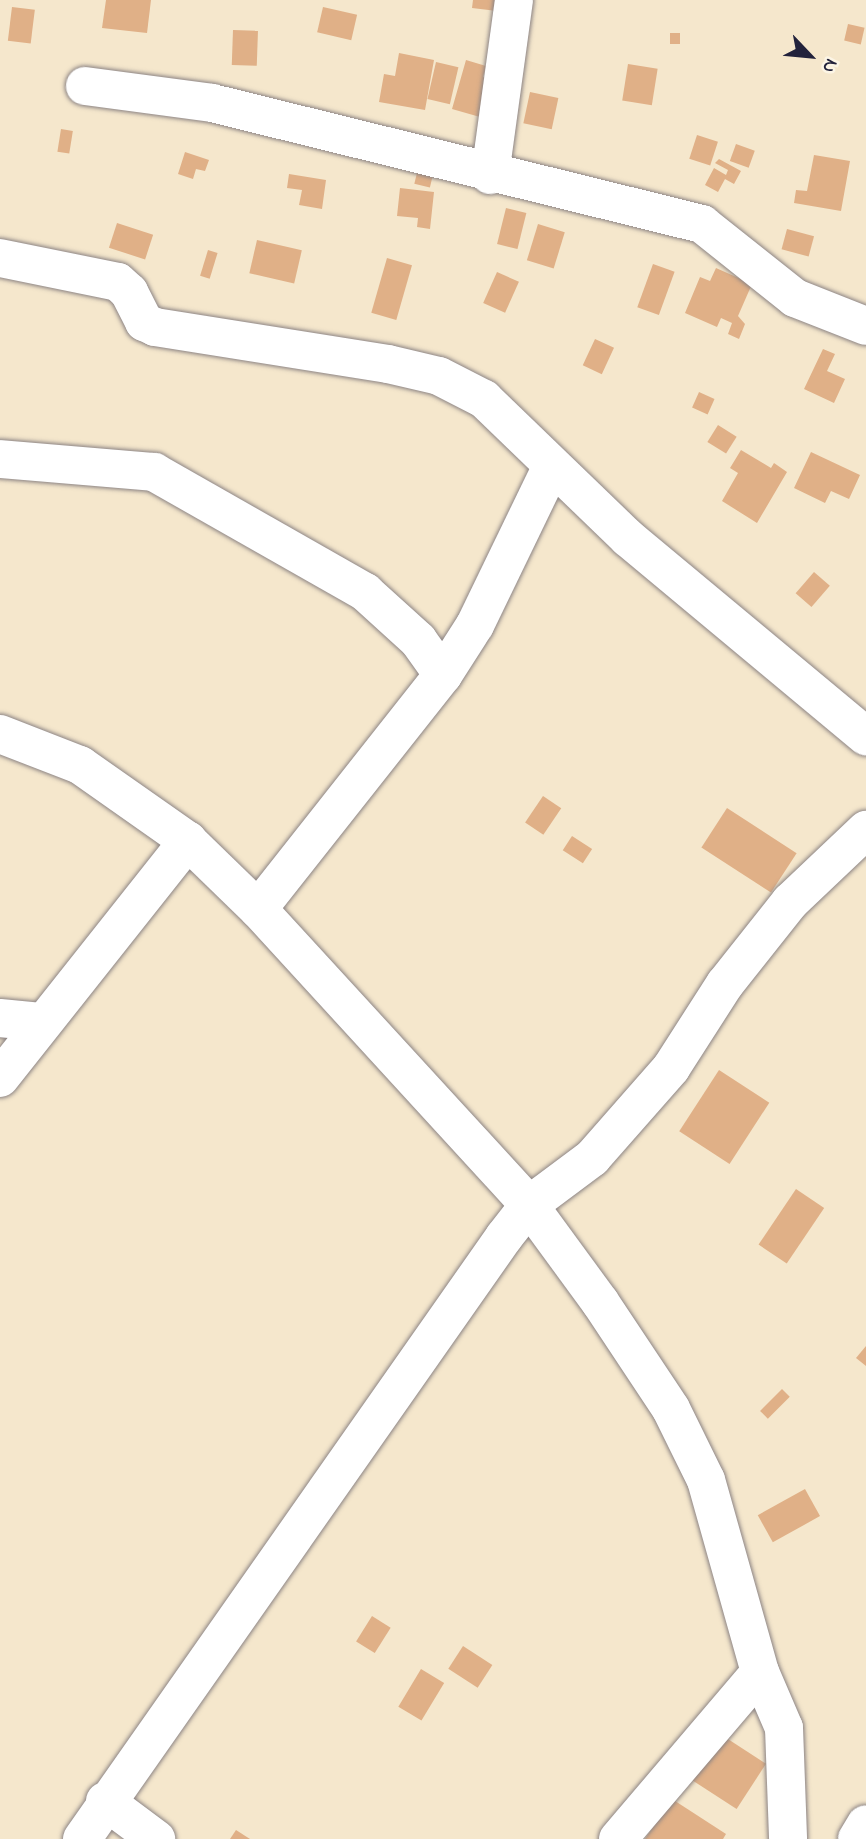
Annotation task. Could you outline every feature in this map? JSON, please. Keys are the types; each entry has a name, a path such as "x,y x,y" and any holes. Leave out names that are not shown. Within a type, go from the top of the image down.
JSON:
{"street":[{"path":"490,175 514,0"},
{"path":"85,86 212,103 490,175 702,224 794,298 866,326"},
{"path":"0,258 118,282 129,292 144,322 155,327 439,376 484,398 551,468 628,538 866,736"},
{"path":"0,459 154,472 365,592 418,640 443,675"},
{"path":"258,909 443,675 475,625 551,468"},
{"path":"0,734 80,765 188,841 258,909 529,1205 600,1302 677,1420 713,1503 760,1672 784,1728 788,1839"},
{"path":"82,1839 105,1801 529,1205 593,1158 671,1068 725,985 790,902 866,830"},
{"path":"0,1078 41,1022 188,841"},
{"path":"0,1018 41,1022"},
{"path":"618,1839 760,1672"},
{"path":"105,1801 156,1839"},
{"path":"857,1839 866,1824"}],"building":[{"path":"106,0 151,0 147,33 102,28"},
{"path":"473,0 498,0 497,11 472,8"},
{"path":"12,7 35,10 31,44 8,41"},
{"path":"323,7 357,15 351,40 317,32"},
{"path":"848,24 865,28 861,44 844,41"},
{"path":"233,30 258,31 257,66 232,65"},
{"path":"670,33 680,33 680,44 670,44"},
{"path":"399,53 434,60 425,110 379,102 384,74 395,76"},
{"path":"466,60 486,66 483,77 491,79 480,117 452,109"},
{"path":"436,62 458,67 450,104 427,99"},
{"path":"628,64 658,69 652,105 622,101"},
{"path":"530,92 558,98 552,129 523,123"},
{"path":"61,129 73,131 69,154 57,152"},
{"path":"697,135 718,142 710,166 689,159"},
{"path":"736,144 755,151 749,168 730,161"},
{"path":"185,152 209,160 205,171 196,169 193,179 178,174"},
{"path":"814,155 850,161 841,211 794,203 796,190 807,191"},
{"path":"719,159 741,171 734,184 725,179 718,192 705,185 714,168 726,175 728,170 715,163"},
{"path":"417,173 433,177 430,188 414,184"},
{"path":"289,174 326,180 322,209 299,205 302,190 287,188"},
{"path":"400,188 434,192 430,229 417,227 418,218 397,216"},
{"path":"506,208 526,213 517,249 497,244"},
{"path":"117,223 153,235 145,259 109,248"},
{"path":"538,224 565,232 554,269 527,260"},
{"path":"787,229 814,236 809,257 782,249"},
{"path":"257,240 302,250 294,283 249,273"},
{"path":"208,250 218,253 210,279 200,276"},
{"path":"387,258 412,265 396,320 371,313"},
{"path":"653,264 675,272 659,315 637,307"},
{"path":"716,268 752,284 738,316 745,324 739,339 728,334 732,323 721,318 717,327 685,313 700,277 710,281"},
{"path":"497,272 519,282 505,313 483,303"},
{"path":"595,339 614,348 602,374 583,365"},
{"path":"823,349 835,354 827,371 845,379 834,403 804,389"},
{"path":"699,392 715,399 708,414 692,408"},
{"path":"718,425 737,437 726,454 707,442"},
{"path":"741,450 771,468 774,463 787,472 757,523 722,501 738,473 730,468"},
{"path":"811,452 860,475 849,499 831,491 825,503 794,488"},
{"path":"814,572 830,586 811,607 796,593"},
{"path":"543,796 561,808 543,835 525,823"},
{"path":"727,808 797,853 771,893 701,847"},
{"path":"572,836 592,849 583,863 563,850"},
{"path":"719,1070 769,1103 730,1164 679,1131"},
{"path":"796,1189 824,1208 787,1264 759,1245"},
{"path":"866,1346 866,1366 856,1358"},
{"path":"782,1389 790,1397 768,1419 760,1411"},
{"path":"805,1489 820,1516 773,1542 758,1515"},
{"path":"372,1616 391,1628 375,1653 356,1641"},
{"path":"463,1646 492,1665 478,1688 448,1669"},
{"path":"421,1669 444,1683 421,1721 398,1707"},
{"path":"714,1730 766,1764 737,1809 685,1775"},
{"path":"672,1799 726,1834 723,1839 645,1839"},
{"path":"236,1830 250,1839 230,1839"}]}
